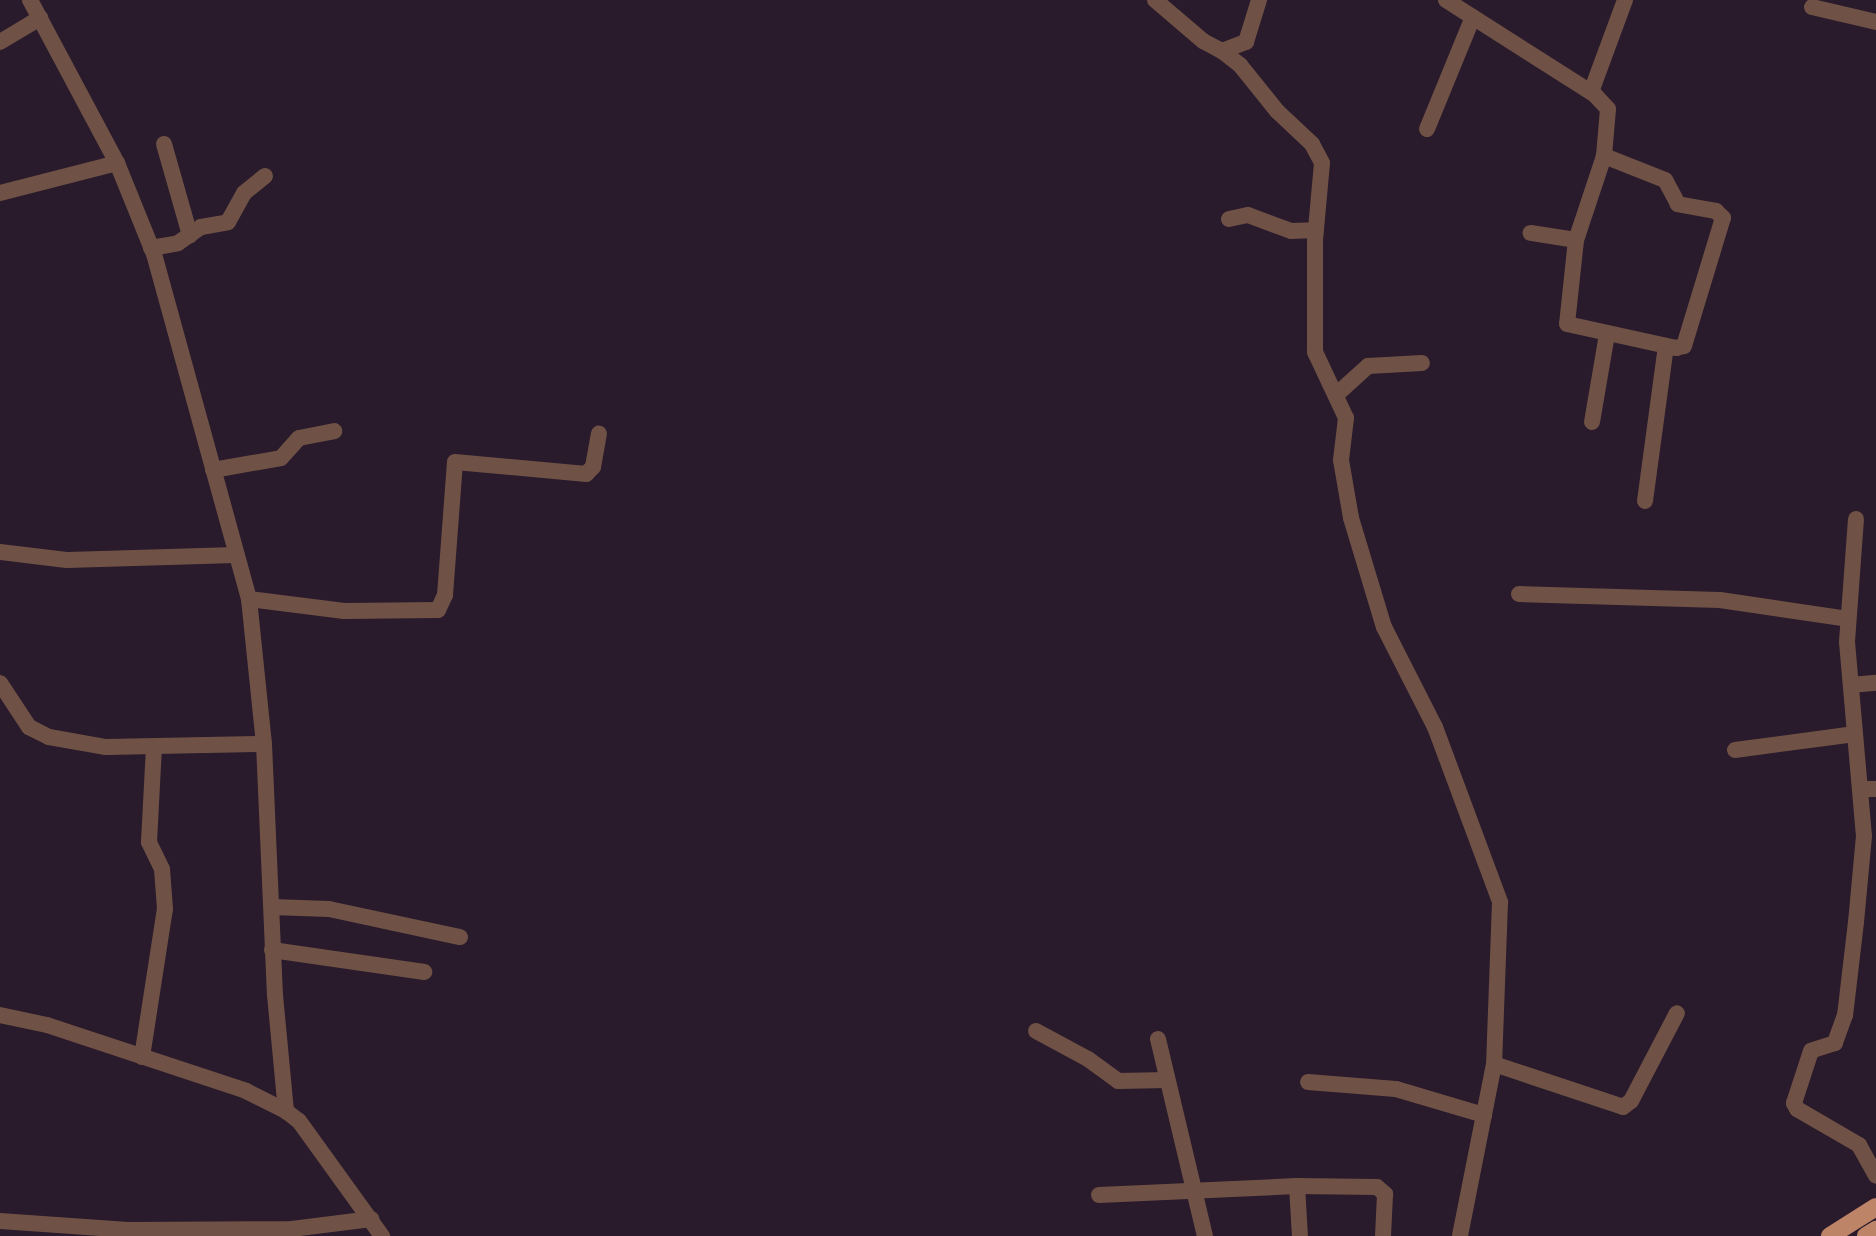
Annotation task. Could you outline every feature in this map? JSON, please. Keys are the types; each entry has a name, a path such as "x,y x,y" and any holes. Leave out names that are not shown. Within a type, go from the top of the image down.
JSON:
{"main road":[{"path":"1830,1236 1876,1207"},
{"path":"1866,1236 1876,1230"}],"street":[{"path":"30,0 117,163 151,248 249,599 264,744 272,950 286,1112"},
{"path":"1155,0 1203,41 1222,51 1240,65 1319,155 1322,174 1316,230 1315,352 1346,418 1341,460 1347,499 1384,627 1435,727 1500,902 1494,1064 1460,1236"},
{"path":"1222,51 1246,42 1259,0"},
{"path":"1446,0 1591,92 1605,103 1610,116 1604,156 1576,240 1565,321 1571,327 1666,346 1684,346 1724,218 1716,211 1677,204 1665,180 1604,156"},
{"path":"1591,92 1625,0"},
{"path":"1812,7 1876,22"},
{"path":"1427,129 1473,17"},
{"path":"0,42 40,18"},
{"path":"164,144 190,235"},
{"path":"0,194 117,163"},
{"path":"151,248 174,245 201,226 231,220 244,193 265,176"},
{"path":"1229,219 1248,215 1291,231 1316,230"},
{"path":"1531,233 1576,240"},
{"path":"1592,422 1607,334"},
{"path":"1645,501 1666,346"},
{"path":"1336,395 1368,366 1422,363"},
{"path":"213,470 281,458 299,438 334,431"},
{"path":"249,599 344,611 438,610 445,595 455,462 590,473 599,434"},
{"path":"1856,519 1848,619 1855,734 1868,789 1845,1016 1835,1042 1811,1051 1794,1103 1797,1109 1859,1145 1876,1176"},
{"path":"0,552 67,560 236,555"},
{"path":"1518,594 1720,600 1848,619"},
{"path":"0,683 33,731 73,742 154,748 264,744"},
{"path":"1851,685 1876,683"},
{"path":"1735,750 1855,734"},
{"path":"142,1057 165,909 162,869 149,842 154,748"},
{"path":"272,907 329,909 460,937"},
{"path":"272,950 424,972"},
{"path":"1494,1064 1623,1107 1631,1101 1677,1013"},
{"path":"0,1015 47,1025 246,1091 286,1112 299,1121 382,1236"},
{"path":"1036,1031 1088,1059 1118,1081 1167,1080"},
{"path":"1158,1039 1191,1189 1205,1236"},
{"path":"1308,1082 1396,1089 1484,1115"},
{"path":"1297,1186 1300,1236"},
{"path":"1099,1195 1191,1189 1297,1186 1382,1188 1385,1194 1383,1236"},
{"path":"0,1221 123,1233 292,1229 371,1219"}]}
